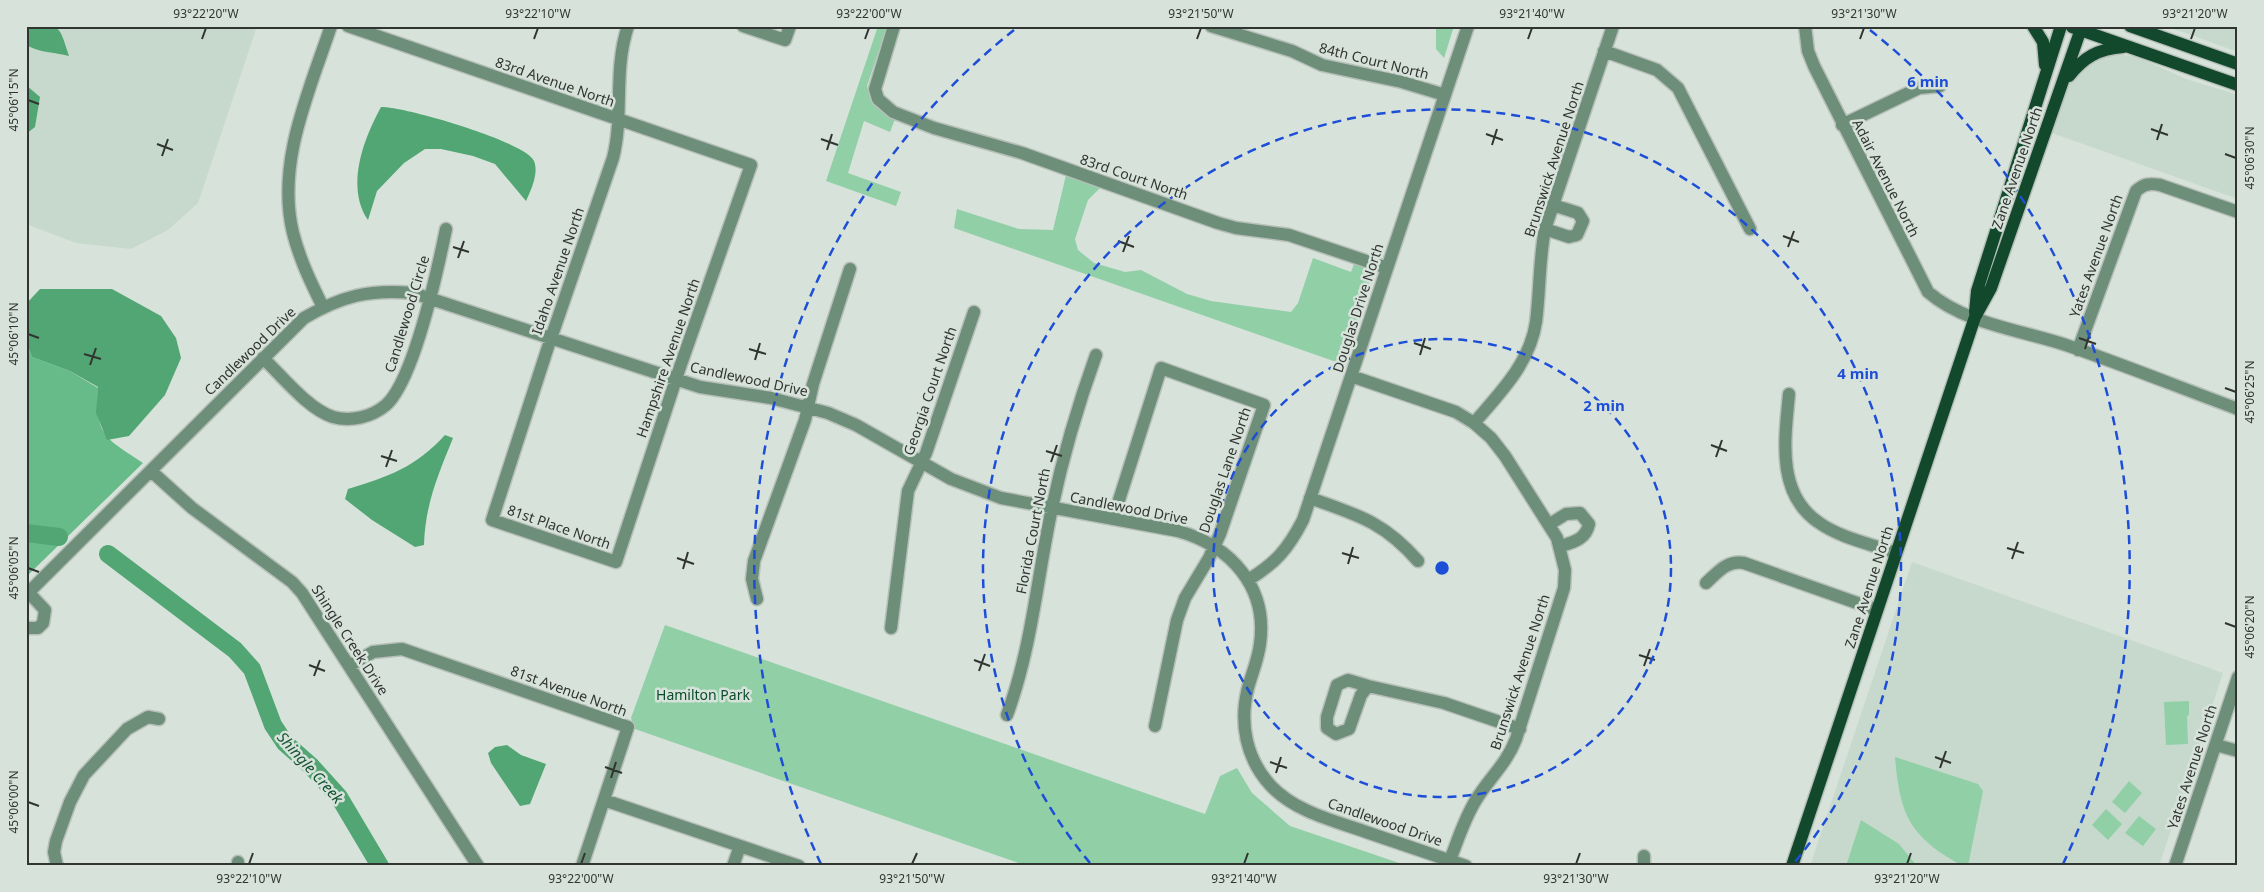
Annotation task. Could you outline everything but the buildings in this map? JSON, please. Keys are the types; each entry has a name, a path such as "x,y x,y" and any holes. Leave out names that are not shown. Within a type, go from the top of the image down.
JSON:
{"main road":[{"path":"2033,26 2040,36 2045,51 2044,79"},
{"name":"Zane Avenue North","path":"1975,317 1977,291 2062,26"},
{"path":"2130,26 2238,64"},
{"path":"2144,26 2161,37"},
{"path":"2077,28 2238,85"},
{"name":"Zane Avenue North","path":"1792,866 1975,317 1991,288 2062,84 2077,28"},
{"path":"2062,84 2080,62 2094,52 2105,48 2127,46"}],"street":[{"path":"323,307 300,257 292,231 288,177 299,123 331,26"},
{"name":"83rd Avenue North","path":"348,26 751,165"},
{"name":"Idaho Avenue North","path":"492,520 551,338 613,158 617,119 618,70 628,26"},
{"path":"743,26 785,40 790,26"},
{"name":"83rd Court North","path":"894,26 876,79 875,89 878,99 893,112 934,128 1022,153 1218,223 1236,228 1289,235 1387,268"},
{"name":"84th Court North","path":"1211,26 1292,51 1322,65 1402,82 1445,95"},
{"name":"Douglas Drive North","path":"1248,580 1262,572 1286,551 1303,520 1468,26"},
{"name":"Brunswick Avenue North","path":"1450,860 1468,814 1477,798 1510,756 1564,588 1564,570 1560,546 1550,524 1504,456 1474,423 1508,384 1520,365 1529,345 1535,324 1540,252 1545,229 1613,26"},
{"name":"Adair Avenue North","path":"1805,26 1808,51 1842,125 1924,286 1938,300 1975,317 2078,350 2238,409"},
{"path":"1604,51 1657,70 1678,88 1750,229"},
{"path":"1842,125 1918,88 1940,86"},
{"name":"Hampshire Avenue North","path":"616,562 751,165"},
{"name":"Yates Avenue North","path":"2078,350 2136,191 2142,186 2160,185 2238,212"},
{"path":"1545,229 1569,237 1577,235 1581,228 1583,220 1578,213 1553,205"},
{"name":"Candlewood Circle","path":"263,358 319,410 332,416 361,417 387,404 403,380 430,297 446,229"},
{"path":"757,598 752,579 754,561 805,420 850,269"},
{"name":"Candlewood Drive","path":"28,594 304,318 343,298 366,293 389,291 430,297 718,391 772,398 808,406 856,425 922,463 977,490 1001,498 1178,531 1196,536 1215,545 1240,568 1248,580 1259,607 1261,626 1256,664 1244,706 1244,726 1247,746 1262,776 1282,796 1315,814 1466,866"},
{"name":"Georgia Court North","path":"891,628 908,491 922,463 974,312"},
{"name":"Florida Court North","path":"1006,715 1024,665 1052,508 1076,409 1096,355"},
{"name":"Douglas Lane North","path":"1112,519 1161,368 1264,406 1215,545 1185,598 1177,620 1155,726"},
{"path":"1351,376 1437,404 1474,423"},
{"path":"1789,394 1785,435 1787,473 1791,488 1798,501 1812,518 1831,529 1896,553"},
{"name":"Shingle Creek Drive","path":"151,471 192,508 292,582 310,605 350,666 478,866"},
{"path":"1310,498 1362,516 1382,527 1402,543 1418,561"},
{"path":"1550,524 1573,512 1580,513 1589,524 1587,532 1582,538 1560,546"},
{"name":"81st Place North","path":"492,520 616,562"},
{"path":"1706,583 1731,562 1744,563 1877,610"},
{"path":"26,628 38,628 45,617 44,610 28,594"},
{"name":"81st Avenue North","path":"350,666 373,652 402,648 628,727 604,800"},
{"name":"Yates Avenue North","path":"2175,866 2238,677"},
{"path":"1368,686 1444,703 1520,729"},
{"path":"56,866 54,852 56,841 70,802 84,775 127,729 148,717 159,719"},
{"path":"2216,744 2238,752"},
{"path":"582,866 604,800 799,866"},
{"path":"734,866 740,846"}],"shaded area":[{"path":"26,26 257,26 198,203 168,230 131,249 76,243 26,224"},
{"path":"26,26 56,28 63,37 69,56 42,51 26,45"},
{"path":"2166,26 2238,26 2238,52"},
{"path":"2104,54 2136,56 2186,79 2238,95 2238,199 2052,133 2068,83 2075,73"},
{"path":"26,85 40,97 35,127 26,134"},
{"path":"381,107 413,112 463,126 510,144 526,153 534,161 536,171 526,201 495,164 473,156 441,149 425,149 404,163 377,191 368,220 361,207 358,193 358,178 363,148"},
{"path":"40,289 112,289 161,316 176,338 181,358 165,395 129,436 107,440 96,413 98,387 70,371 32,357 26,341 26,304"},
{"path":"26,341 32,357 70,371 98,388 98,416 105,434 111,441 143,463 26,577"},
{"path":"445,435 453,438 437,478 430,503 424,545 415,547 372,520 345,499 348,489 401,470 423,455"},
{"path":"1912,562 2223,673 2159,866 1810,866"},
{"path":"507,745 521,755 546,764 530,804 520,806 491,763 488,753 495,747"}],"green space":[{"path":"878,26 887,26 867,86 872,102 895,119 890,132 864,121 848,173 901,192 896,206 826,181"},
{"path":"1436,26 1454,26 1444,58 1436,49"},
{"path":"1066,175 1101,187 1088,200 1075,239 1078,250 1094,263 1125,272 1141,270 1187,294 1211,301 1291,312 1298,303 1313,258 1351,272 1354,264 1373,271 1342,364 954,228 957,209 1019,229 1053,230"},
{"name":"Hamilton Park","path":"665,625 1205,814 1220,776 1237,768 1252,793 1290,826 1408,866 1027,866 635,729 631,718"},
{"path":"2189,701 2189,714 2187,717 2188,744 2166,745 2164,702"},
{"path":"1895,757 1978,784 1983,791 1968,866 1963,866 1931,845 1911,823 1900,795"},
{"path":"2129,781 2142,793 2125,813 2112,802"},
{"path":"2106,809 2122,824 2108,840 2092,825"},
{"path":"2139,816 2156,829 2143,846 2125,833"},
{"path":"1861,820 1899,844 1917,866 1846,866"}],"waterway":[{"name":"Shingle Creek","path":"26,533 59,537"},
{"name":"Shingle Creek","path":"108,554 235,650 252,669 273,725 285,743 311,766 339,797 380,866"}]}
